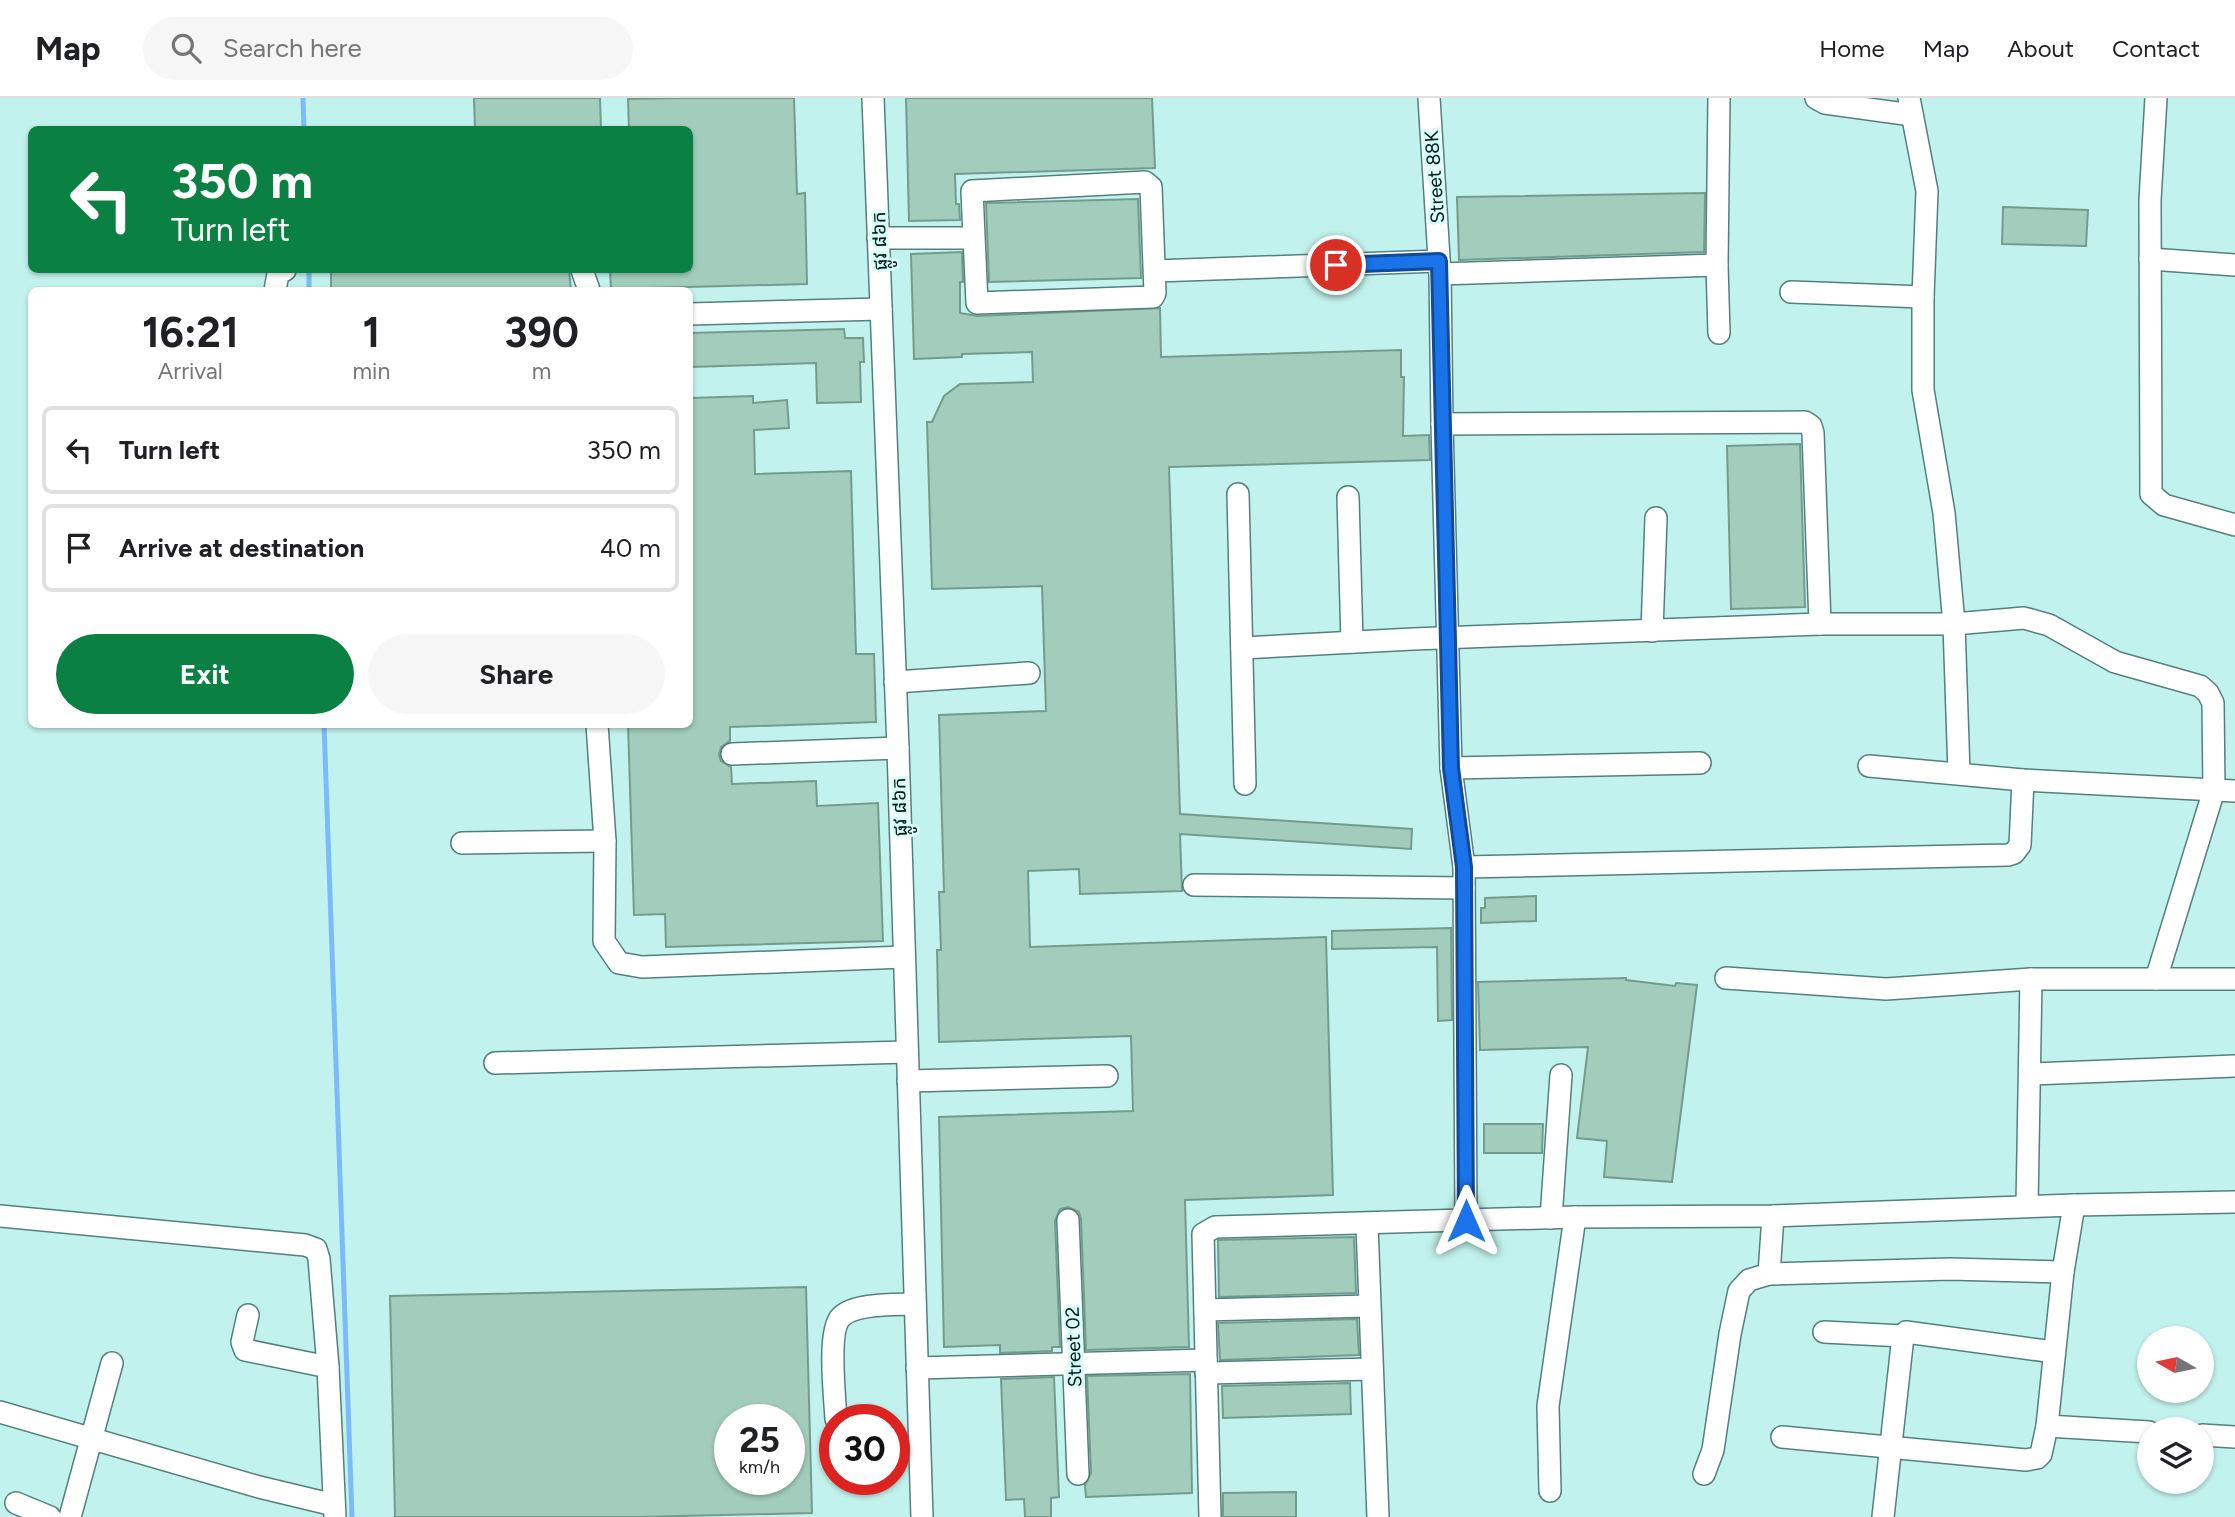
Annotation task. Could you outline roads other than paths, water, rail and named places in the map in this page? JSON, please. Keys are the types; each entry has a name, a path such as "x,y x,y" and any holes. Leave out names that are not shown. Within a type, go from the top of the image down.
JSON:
{"street":[{"name":"ផ្លូវ ៨៦ក","path":"873,98 898,748 922,1517"},
{"name":"Street 88K","path":"1429,98 1440,267 1451,768 1464,878 1466,1221"},
{"path":"1719,98 1719,333"},
{"path":"1816,98 1825,103 1910,107 1927,191 1923,390 1944,513 1954,624 1959,773"},
{"path":"2156,98 2150,200 2151,494 2164,505 2235,525"},
{"path":"1149,183 1152,187 1155,271 1153,297 980,303 976,300 972,193 975,189 1149,183"},
{"path":"878,238 973,238"},
{"path":"2150,259 2235,265"},
{"path":"1155,271 1717,265"},
{"path":"1791,292 1923,297"},
{"path":"693,314 881,309"},
{"path":"1442,424 1805,422 1811,426 1813,433 1819,624"},
{"path":"1238,494 1245,784"},
{"path":"1348,497 1352,642"},
{"path":"1652,631 1656,518"},
{"path":"1242,648 1819,624 1954,624 2024,618 2049,625 2115,662 2200,686 2208,693 2213,703 2224,791 2156,979"},
{"path":"895,682 1028,673"},
{"path":"597,728 605,841 604,942 619,963 642,967 904,957"},
{"path":"732,754 898,748"},
{"path":"1451,768 1700,763"},
{"path":"1869,766 2023,780 2224,791"},
{"path":"1194,884 1464,878 2008,855 2014,853 2020,845 2023,780"},
{"path":"462,843 605,841"},
{"path":"1726,978 1886,989 2031,979 2235,979"},
{"path":"2027,1206 2031,979"},
{"path":"495,1063 907,1052"},
{"path":"2031,1073 2235,1066"},
{"path":"1551,1218 1561,1075"},
{"path":"908,1081 1107,1076"},
{"path":"1210,1517 1203,1234 1215,1227 1367,1225 1575,1217 1773,1216 2027,1206 2235,1202"},
{"path":"1782,1437 2026,1460 2036,1458 2041,1454 2047,1426 2063,1272 2074,1205"},
{"path":"0,1216 305,1245 316,1249 328,1367 334,1511 0,1412"},
{"path":"1769,1274 1773,1216"},
{"path":"1550,1492 1548,1406 1575,1217"},
{"name":"Street 02","path":"1068,1220 1078,1474"},
{"path":"1367,1225 1378,1517"},
{"path":"1704,1474 1713,1450 1739,1291 1749,1280 1769,1274 1950,1269 2063,1272"},
{"path":"836,1404 834,1346 836,1325 842,1315 863,1307 915,1304"},
{"path":"1205,1310 1369,1306"},
{"path":"248,1315 242,1342 245,1350 328,1367"},
{"path":"1824,1332 1903,1336"},
{"path":"1883,1517 1903,1336 1906,1332 2054,1352"},
{"path":"69,1517 112,1363"},
{"path":"917,1368 1073,1364 1372,1369"},
{"path":"2047,1426 2137,1431"},
{"path":"2214,1436 2235,1437"},
{"path":"16,1503 50,1517"}],"waterway":[{"path":"303,98 304,126"},
{"path":"309,273 309,287"},
{"path":"324,728 352,1517"}]}
